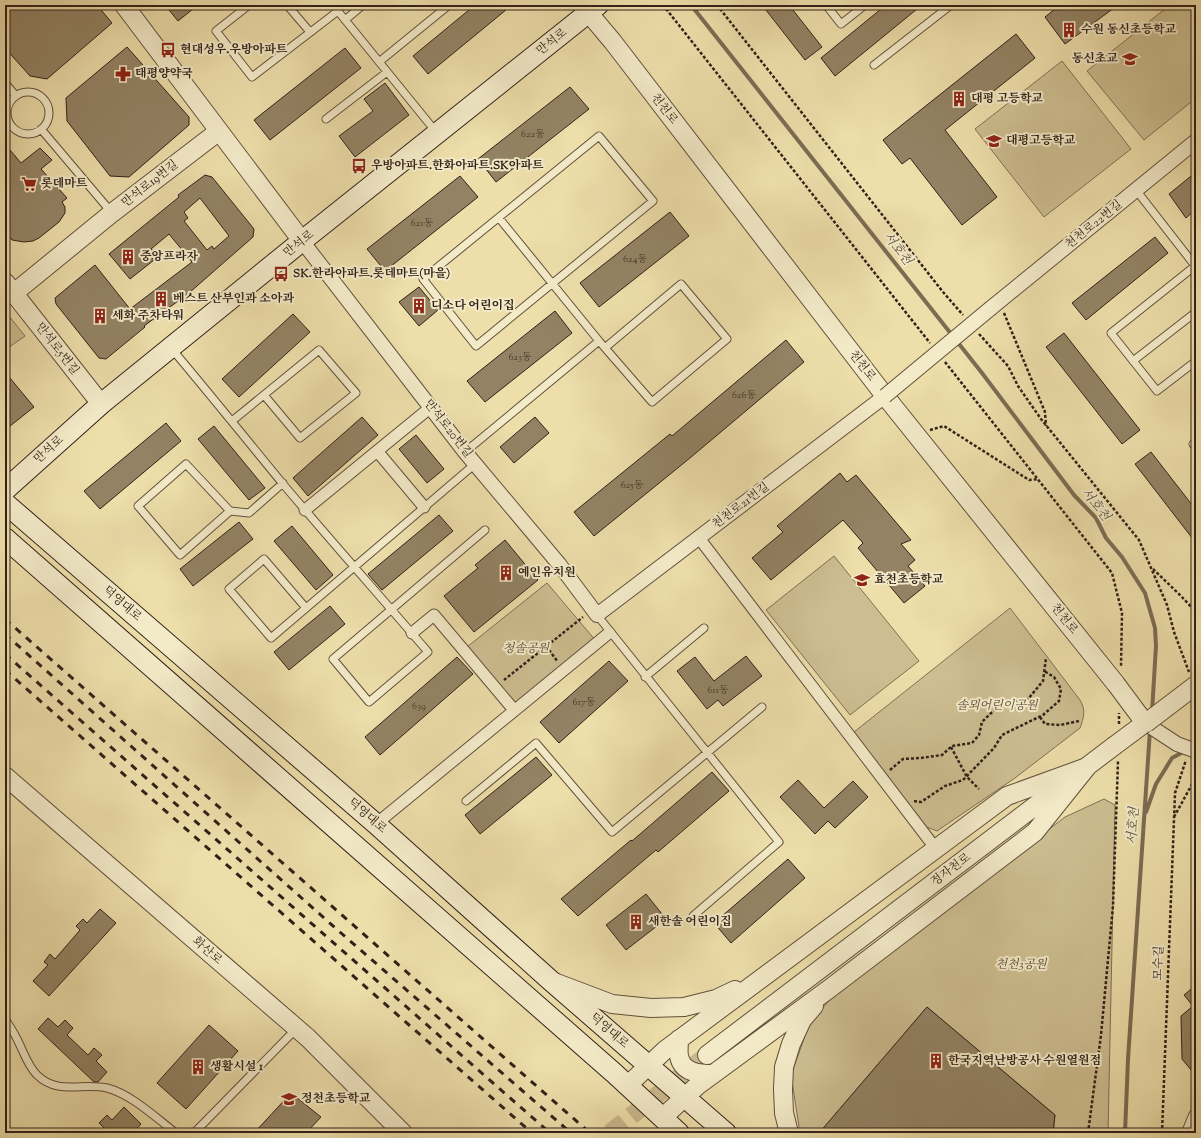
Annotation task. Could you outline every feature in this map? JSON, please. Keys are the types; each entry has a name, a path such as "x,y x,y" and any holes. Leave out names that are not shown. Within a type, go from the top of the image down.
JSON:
{"main road":[{"name":"만석로","path":"5,490 101,404 437,134 590,8"},
{"name":"덕영대로","path":"5,503 376,824 550,980 726,1133"},
{"path":"5,538 679,1133"}],"street":[{"path":"124,5 302,241"},
{"name":"천천로","path":"590,8 885,396 1116,684 1145,723"},
{"name":"만석로19번길","path":"112,213 219,131"},
{"name":"천천로22번길","path":"885,396 1196,141"},
{"name":"만석로5번길","path":"101,404 9,288 112,213"},
{"name":"만석로20번길","path":"302,241 465,452 559,564 594,612"},
{"name":"천천로21번길","path":"594,612 699,538 885,396"},
{"path":"305,510 430,407"},
{"path":"377,451 424,507"},
{"path":"699,538 936,849"},
{"path":"412,633 434,615 514,710"},
{"path":"376,824 610,633"},
{"name":"정자천로","path":"707,1055 1196,685"},
{"path":"1145,723 1177,744 1196,750"},
{"path":"627,1086 648,1065 680,1039 1007,796 1087,767"},
{"path":"662,1118 697,1086 829,989 1035,832 1087,767"},
{"name":"화산로","path":"5,776 297,1028 403,1133"},
{"path":"550,980 612,1004 651,1008 684,1007 716,998 765,976"},
{"path":"789,1133 784,1113 784,1067 791,1044 802,1020 829,989"},
{"path":"680,1039 679,1056 684,1066 697,1074 713,1074"},
{"path":"1188,1133 1196,1116"}],"lane":[{"path":"249,5 216,31 252,77 338,11"},
{"path":"287,5 310,32"},
{"path":"333,5 437,134"},
{"path":"345,20 363,5"},
{"path":"379,62 449,5"},
{"path":"826,5 841,24 865,5"},
{"path":"937,5 942,12"},
{"path":"874,65 951,5"},
{"path":"326,119 387,72"},
{"path":"5,83 16,96"},
{"path":"22,93 35,93 45,101 49,114 41,129 31,134 24,134 17,131 12,126 8,120 7,113 11,100 16,96 22,93"},
{"name":"만석로19번길","path":"41,129 112,213"},
{"path":"599,136 653,202 476,346 423,278 499,218 599,136"},
{"path":"1136,190 1196,266 1111,333 1157,391 1196,360"},
{"path":"499,218 599,341 652,402 728,339 681,284 606,348"},
{"path":"1134,361 1196,312"},
{"path":"465,452 599,341"},
{"path":"171,348 305,510 354,567 392,610 412,633 428,652 369,702 333,659 392,610 485,530"},
{"path":"232,421 319,350 356,393 300,438 264,395"},
{"path":"1196,442 1193,444 1196,448"},
{"path":"230,511 180,555 138,506 186,464 230,511 249,513 283,483"},
{"path":"306,608 264,560 229,589 271,638 475,464"},
{"path":"594,612 779,842 693,916"},
{"path":"645,677 704,628"},
{"path":"466,801 536,743 612,832 762,707"},
{"path":"5,1019 36,1074 50,1085 63,1088 106,1088 124,1094 176,1133"},
{"path":"194,1133 297,1028"}],"path":[{"path":"996,305 1045,412 1046,426"},
{"path":"916,434 944,426 1029,480 1039,479"},
{"path":"1151,568 1180,594 1196,612"},
{"path":"495,687 546,646 594,612"},
{"path":"546,646 565,669"},
{"path":"886,775 903,759 942,755 952,746 972,743 979,735 982,722 990,714 1006,702 1028,699 1043,681 1046,658"},
{"path":"909,801 921,802 944,786 963,780 994,748 1002,735 1040,717 1058,701 1061,689 1054,677 1044,671"},
{"path":"1040,717 1045,724 1060,725 1079,722"},
{"path":"951,747 967,776 979,789"},
{"path":"1174,817 1196,777"},
{"name":"모수길","path":"1162,1133 1174,793"}],"green space":[{"path":"1170,5 1196,5 1196,98 1144,140 1087,71"},
{"path":"1062,61 1131,149 1044,217 975,129"},
{"path":"5,311 25,336 5,350"},
{"path":"834,556 919,661 850,715 766,610"},
{"name":"청솔공원","path":"547,583 596,641 514,707 467,647"},
{"name":"솔뫼어린이공원","path":"1010,608 1080,700 1084,710 1080,728 1015,778 937,831 924,826 854,732"},
{"name":"천천3공원","path":"1104,799 1115,805 1108,1133 1053,1133 1055,1115 927,1007 823,1129 827,1133 800,1133 791,1075 809,1025 834,994 1065,817"}],"building":[{"path":"5,5 97,5 112,23 47,79 30,76 5,48"},
{"path":"165,5 198,5 178,21"},
{"path":"475,5 512,5 428,74 413,56"},
{"path":"762,5 789,5 822,47 805,60"},
{"path":"886,5 922,5 835,76 821,58"},
{"name":"수원 동신초등학교","path":"1060,5 1118,5 1065,44 1045,17"},
{"path":"1016,34 1035,58 945,130 997,197 962,225 910,158 902,164 883,140"},
{"path":"127,47 189,117 189,125 129,177 110,176 67,121 66,98"},
{"path":"345,48 361,68 270,140 254,120"},
{"path":"385,83 409,115 355,157 339,136 373,111 364,99"},
{"path":"570,87 589,109 496,182 478,159"},
{"name":"롯데마트","path":"5,144 21,163 40,148 52,160 41,169 67,198 62,202 65,207 65,213 59,222 33,241 24,242 12,240 5,231"},
{"path":"1196,172 1196,209 1186,218 1169,194"},
{"path":"205,175 212,177 254,229 253,237 189,293 144,326 145,327 106,359 99,358 56,304 55,298 95,265 130,309 192,262 169,234 151,249 154,251 149,255 154,260 130,279 109,254 179,197 178,195","holes":["200,198 229,236 214,249 212,246 207,250 184,221 188,218 184,212"]},
{"path":"460,176 478,197 385,271 367,249"},
{"path":"670,212 689,236 599,307 580,283"},
{"path":"1155,237 1168,253 1086,320 1072,303"},
{"name":"디소다 어린이집","path":"419,287 438,310 419,326 399,302"},
{"path":"555,311 572,333 485,402 467,381"},
{"path":"293,314 310,332 239,397 222,379"},
{"path":"1064,333 1140,430 1122,444 1046,347"},
{"path":"786,340 804,362 594,536 574,512 670,434 672,436"},
{"path":"5,372 34,407 5,430"},
{"path":"362,417 378,435 308,496 293,478"},
{"path":"535,417 549,433 514,463 500,447"},
{"path":"166,423 181,441 100,509 84,491"},
{"path":"214,426 265,488 249,500 198,439"},
{"path":"416,435 444,469 427,483 399,449"},
{"path":"1151,452 1196,510 1196,543 1135,464"},
{"name":"효천초등학교","path":"840,473 847,482 856,475 911,540 901,544 915,560 908,566 925,586 904,603 858,548 863,543 843,520 771,580 752,558 783,532 777,526"},
{"path":"439,515 453,531 382,590 368,574"},
{"path":"239,522 253,539 193,586 180,569"},
{"path":"292,526 333,575 316,590 274,541"},
{"path":"505,540 538,580 474,632 444,596 478,568 475,565"},
{"path":"330,606 345,624 289,670 274,652"},
{"path":"746,656 762,676 723,706 718,700 707,709 677,671 695,657 714,681"},
{"path":"457,657 473,674 380,755 365,737"},
{"path":"609,661 628,681 559,743 540,722"},
{"path":"536,757 552,775 480,834 465,815"},
{"path":"712,772 729,791 658,852 656,850 578,916 561,899 631,840 632,841"},
{"path":"798,780 824,808 853,781 868,797 835,828 828,821 815,834 780,797"},
{"path":"788,859 805,878 731,943 714,923"},
{"name":"새한솔 어린이집","path":"646,894 666,919 626,950 606,925"},
{"path":"100,909 116,923 49,996 33,981 48,965 44,962 50,954 55,959 80,930 76,926 83,919 87,923"},
{"path":"1196,985 1196,1076 1182,1059 1181,1016 1193,1006 1184,995"},
{"name":"한국지역난방공사 수원열원점","path":"927,1007 1055,1115 1053,1133 819,1133"},
{"path":"48,1018 58,1027 65,1020 73,1028 67,1035 88,1055 94,1048 102,1055 96,1061 107,1072 98,1082 94,1082 38,1029"},
{"name":"생활시설 1","path":"209,1025 238,1051 186,1109 157,1083"},
{"path":"291,1093 321,1117 306,1133 254,1133"},
{"path":"124,1107 141,1124 133,1133 100,1133 104,1128 99,1123 107,1115 112,1120"}],"waterway":[{"name":"서호천","path":"691,5 982,373 1074,495 1096,518 1106,538 1122,557 1145,593 1155,628 1156,646 1152,712"},
{"name":"서호천","path":"1125,1133 1128,1059 1150,730"},
{"path":"1146,812 1156,784 1172,758 1185,751"}],"tunnel":[{"path":"610,1133 707,1055"}],"railway":[{"path":"5,619 590,1133"},
{"path":"5,634 341,933 571,1133"},
{"path":"5,654 550,1133"},
{"path":"5,670 532,1133"}],"place":[{"name":"수원 동신초등학교","path":"1069,30"},
{"name":"현대성우.우방아파트","path":"168,50"},
{"name":"동신초교","path":"1130,59"},
{"name":"태평양약국","path":"123,74"},
{"name":"대평 고등학교","path":"959,99"},
{"name":"대평고등학교","path":"994,141"},
{"name":"우방아파트.한화아파트.SK아파트","path":"359,166"},
{"name":"롯데마트","path":"29,184"},
{"name":"중앙프라자","path":"128,257"},
{"name":"SK.한라아파트.롯데마트(마을)","path":"281,274"},
{"name":"베스트 산부인과 소아과","path":"161,299"},
{"name":"디소다 어린이집","path":"419,306"},
{"name":"세화 주차타워","path":"100,316"},
{"name":"예인유치원","path":"506,573"},
{"name":"효천초등학교","path":"862,580"},
{"name":"새한솔 어린이집","path":"636,922"},
{"name":"한국지역난방공사 수원열원점","path":"936,1061"},
{"name":"생활시설 1","path":"198,1067"},
{"name":"정천초등학교","path":"289,1099"}]}
